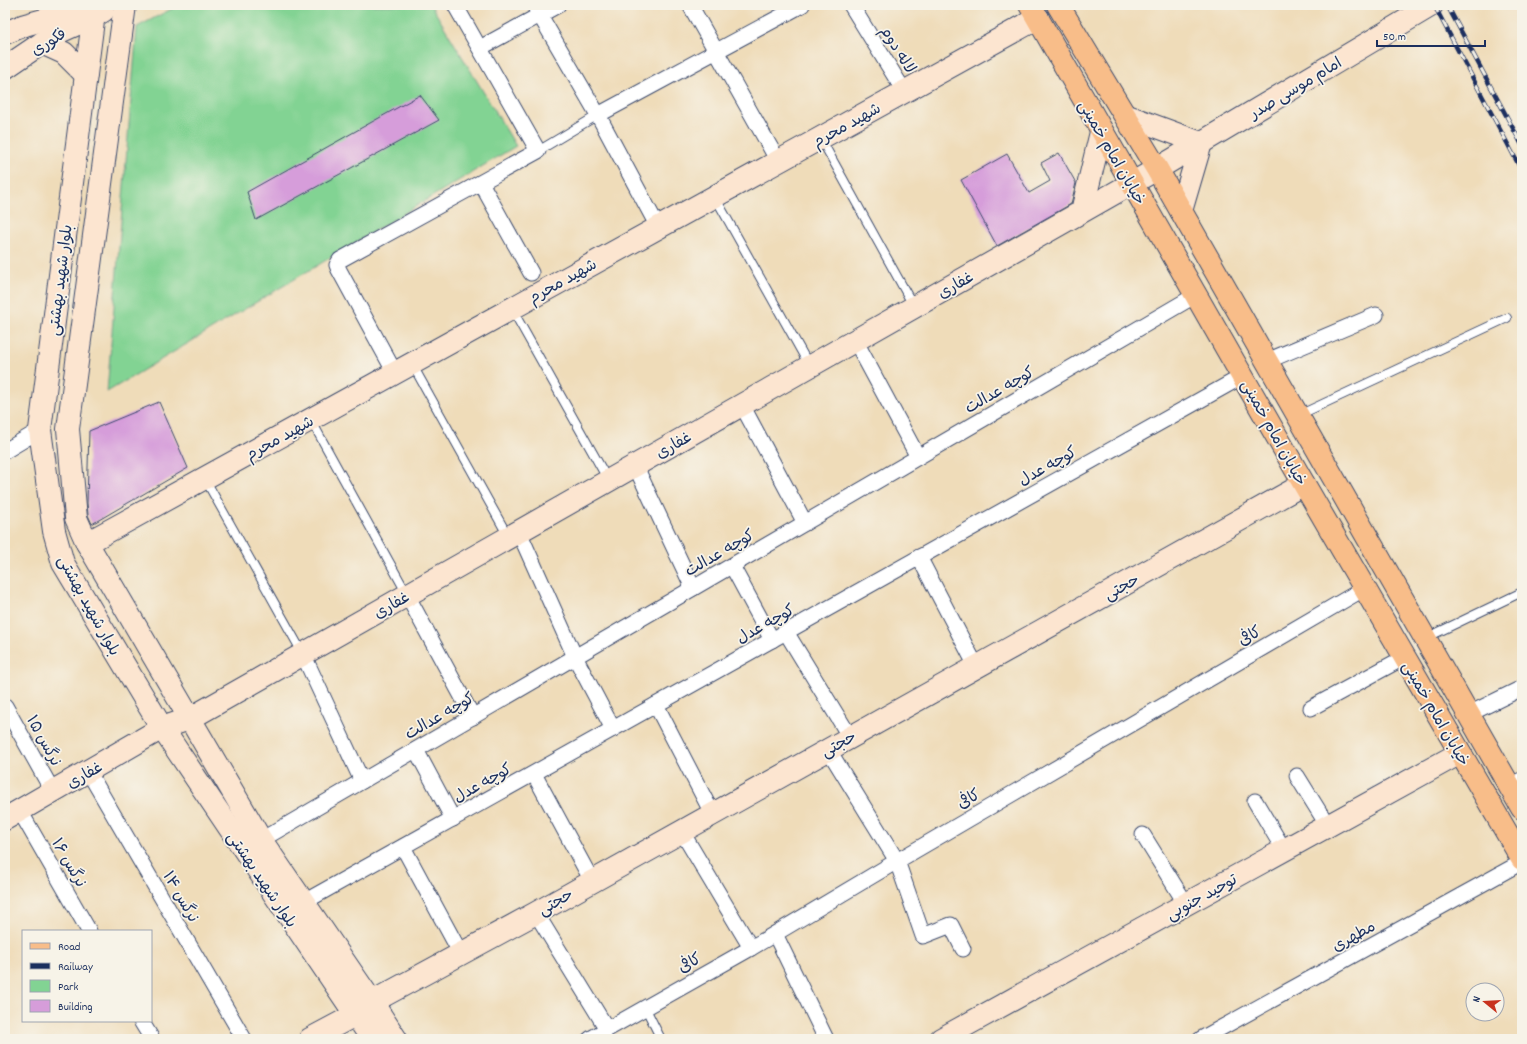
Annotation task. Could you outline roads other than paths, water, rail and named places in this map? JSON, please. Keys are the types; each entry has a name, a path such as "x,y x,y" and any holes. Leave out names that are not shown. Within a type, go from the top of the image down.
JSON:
{"main road":[{"name":"خیابان امام خمینی","path":"1058,5 1157,169 1469,714 1515,779 1522,808"},
{"name":"خیابان امام خمینی","path":"1034,11 1101,132 1522,859"}],"street":[{"name":"فکوری","path":"5,68 55,34 94,11 113,5"},
{"name":"بلوار شهید بهشتی","path":"125,5 68,429 76,518 87,543 261,840 396,1039"},
{"path":"403,368 342,277 337,265 340,260 538,151 455,5"},
{"path":"480,48 537,10 558,5"},
{"path":"690,5 778,161"},
{"path":"598,115 802,5"},
{"name":"لاله دوم","path":"851,5 904,91"},
{"name":"امام موسی صدر","path":"1157,169 1432,5"},
{"name":"فکوری","path":"5,33 25,25 79,10 94,11"},
{"path":"537,10 598,115 658,227"},
{"name":"بلوار شهید بهشتی","path":"94,11 40,430 54,531 63,563 162,728 372,1039"},
{"name":"شهید محرم","path":"87,543 904,91 1034,11"},
{"path":"42,43 64,53 86,75"},
{"path":"1125,115 1201,143 1181,211"},
{"path":"1082,211 1101,132"},
{"name":"غفاری","path":"12,815 162,728 189,719 1157,169"},
{"path":"481,183 531,273"},
{"name":"کوچه عدالت","path":"261,840 1196,295"},
{"path":"1267,361 1376,315"},
{"path":"855,340 918,457"},
{"name":"کوچه عدل","path":"304,902 1243,376"},
{"path":"742,405 805,523"},
{"path":"5,451 40,430"},
{"path":"635,465 693,588"},
{"name":"حجتی","path":"372,1002 682,832 976,666 1304,484"},
{"path":"514,534 575,657 613,729"},
{"path":"919,557 976,666"},
{"path":"732,566 772,640"},
{"name":"کافی","path":"590,1039 644,1007 751,948 897,861 1365,588"},
{"path":"407,595 472,717"},
{"path":"786,632 850,737"},
{"path":"303,654 362,781"},
{"path":"1311,708 1404,657"},
{"path":"1469,714 1522,688"},
{"path":"656,705 712,814"},
{"name":"نرگس ۱۵","path":"5,706 53,792"},
{"path":"828,749 897,861 924,936 951,926 963,949"},
{"path":"416,750 453,819"},
{"name":"توحید جنوبی","path":"943,1039 1460,753"},
{"name":"نرگس ۱۴","path":"88,771 244,1039"},
{"path":"534,774 592,880"},
{"path":"1297,776 1328,826"},
{"path":"1255,801 1284,850"},
{"name":"نرگس ۱۶","path":"12,815 88,930"},
{"path":"682,832 751,948"},
{"path":"1143,835 1186,904"},
{"path":"403,847 461,954"},
{"name":"مطهری","path":"1201,1039 1522,862"},
{"path":"536,913 608,1029"},
{"path":"775,934 826,1039"},
{"path":"310,1039 355,1015"},
{"path":"142,1022 152,1039"}],"lane":[{"path":"538,151 598,115"},
{"path":"820,138 914,307"},
{"path":"715,196 810,366"},
{"path":"512,308 608,481"},
{"path":"1298,415 1507,318"},
{"path":"403,368 514,534"},
{"path":"311,419 407,595"},
{"path":"204,478 303,654"},
{"path":"1425,638 1522,592"},
{"path":"644,1007 661,1039"}],"railway":[{"path":"1434,5 1522,171"},
{"path":"1447,5 1522,145"}]}
